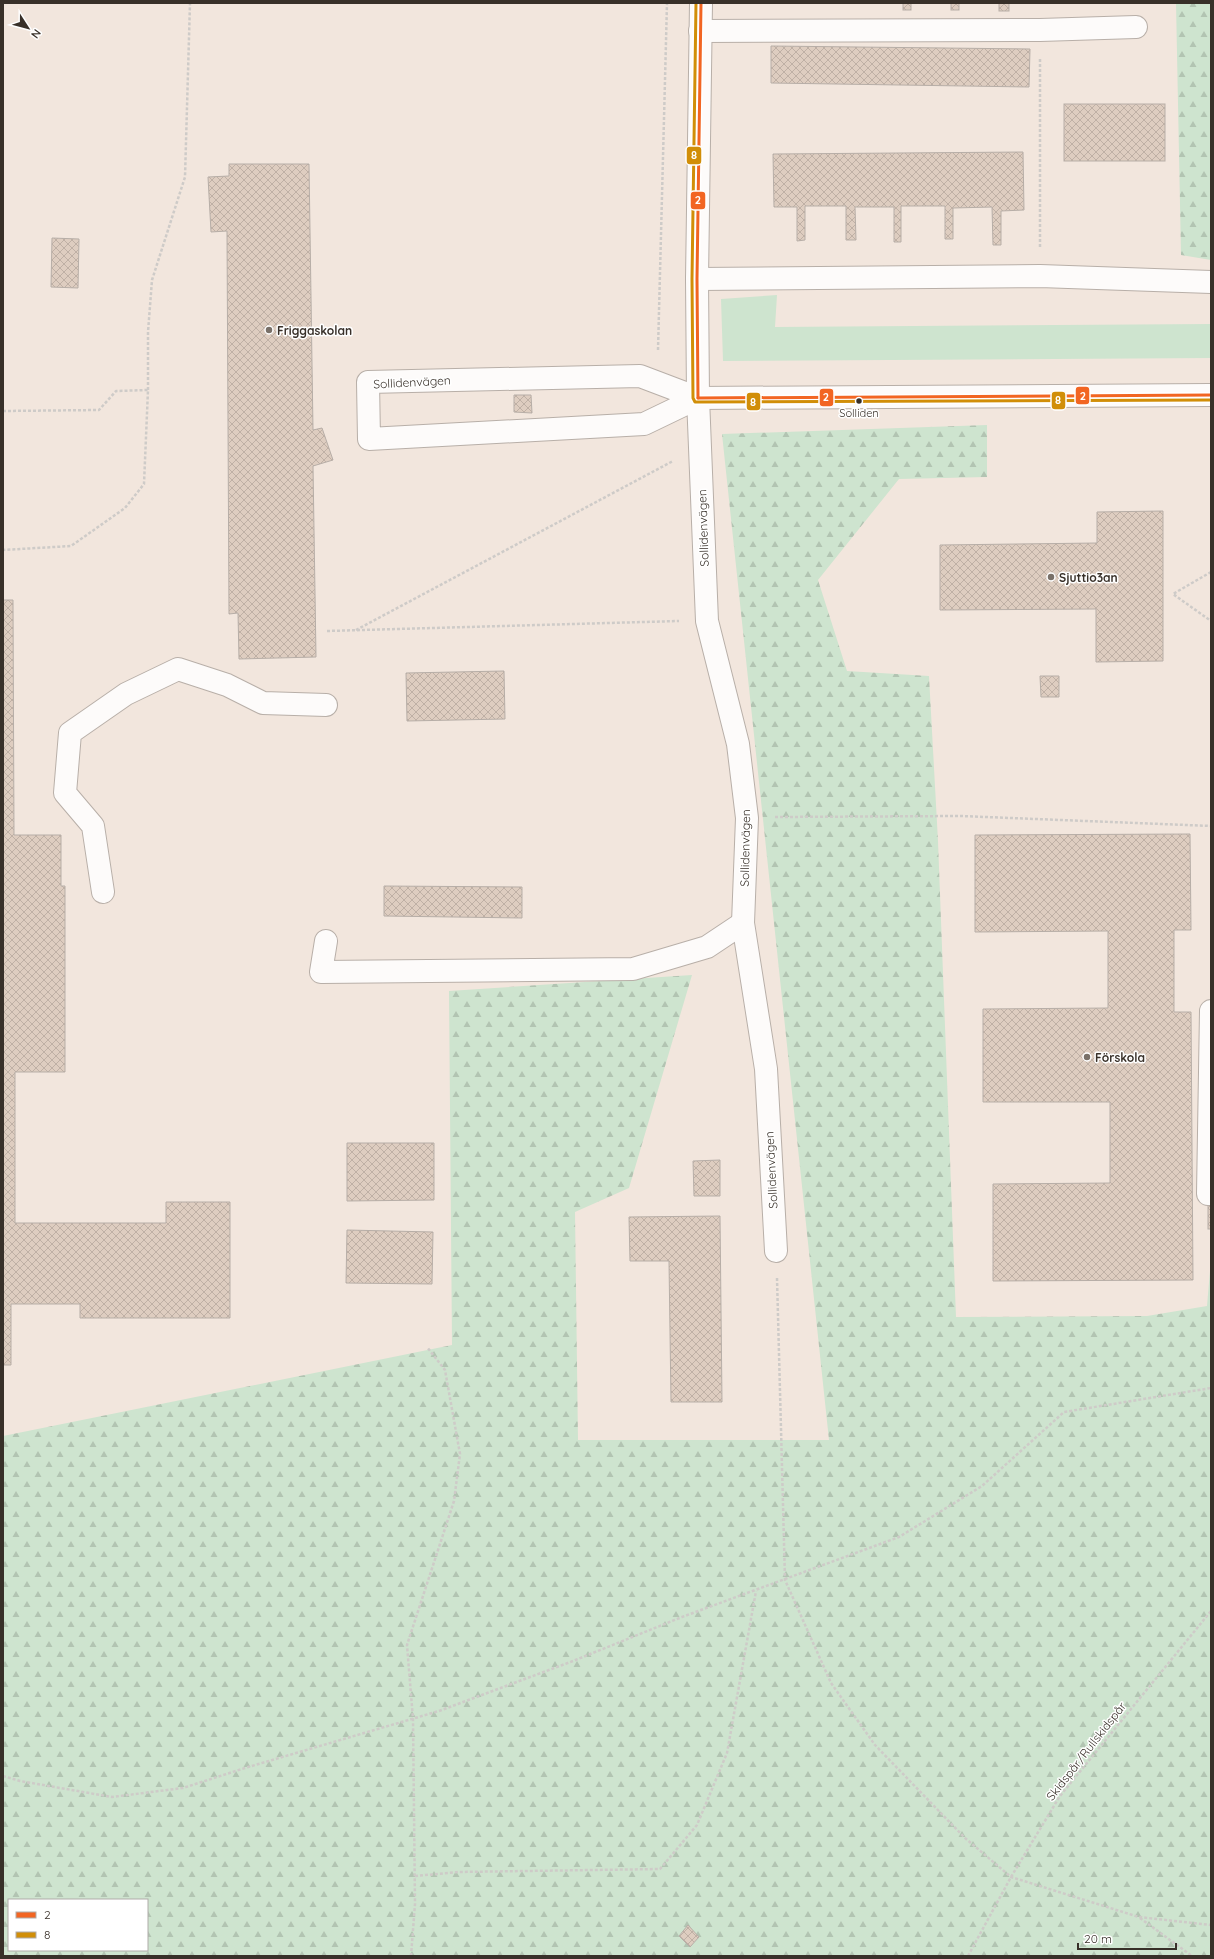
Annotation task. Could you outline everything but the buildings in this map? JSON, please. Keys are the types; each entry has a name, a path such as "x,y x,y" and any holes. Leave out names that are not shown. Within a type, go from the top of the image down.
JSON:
{"street":[{"name":"Sollidenvägen","path":"701,3 697,279 698,398 707,621 738,744 747,818 743,923 766,1068 776,1252"},
{"path":"700,30 1040,30 1136,27"},
{"path":"697,279 1040,276 1211,282"},
{"name":"Sollidenvägen","path":"640,376 698,398 644,424 369,439 368,382 640,376"},
{"path":"698,398 1211,395"},
{"path":"103,892 93,826 65,793 70,733 126,694 178,669 227,685 263,703 326,705"},
{"path":"326,940 321,972 633,969 707,947 743,923"},
{"path":"1211,1011 1208,1194 1211,1194"}],"path":[{"path":"3,550 71,546 125,508 144,484 148,390 148,332 152,280 185,177 190,3"},
{"path":"658,350 668,3"},
{"path":"1040,30 1040,276"},
{"path":"3,411 99,410 116,391 148,390"},
{"path":"356,630 700,447"},
{"path":"1211,572 1173,594 1211,621"},
{"path":"326,630 707,621"},
{"path":"747,818 961,816 1211,826"},
{"path":"776,1252 785,1580 830,1683 874,1745 965,1838 1011,1877 1139,1917 1211,1925"},
{"path":"411,1956 415,1904 413,1719 407,1645 454,1501 460,1454 445,1370 427,1347"},
{"path":"3,1776 20,1781 112,1798 175,1789 413,1719 558,1667 682,1617 899,1537 982,1486 1064,1412 1211,1388"},
{"path":"415,1876 459,1872 660,1869 697,1825 727,1753 756,1590"},
{"name":"Skidspår/Rullskidspår","path":"968,1956 1011,1877 1060,1796 1211,1611"},
{"path":"1139,1917 1192,1956"}],"green space":[{"path":"1176,3 1211,3 1211,260 1181,255"},
{"path":"777,295 775,327 1211,324 1211,358 723,361 721,299"},
{"path":"987,425 987,477 899,479 818,580 847,671 929,676 938,841 956,1317 1147,1316 1207,1306 1211,1259 1211,1956 3,1956 3,1436 452,1345 449,991 692,975 629,1188 575,1212 578,1440 829,1440 722,434"}],"transit line":[{"name":"8","path":"696,3 692,279 693,398 695,402 1211,400"},
{"name":"2","path":"698,398 697,279 701,3"},
{"name":"2","path":"698,398 1211,395"}],"place":[{"name":"Friggaskolan","path":"269,330"},
{"name":"Solliden","path":"859,401"},
{"name":"Sjuttio3an","path":"1051,577"},
{"name":"Förskola","path":"1087,1057"}]}
